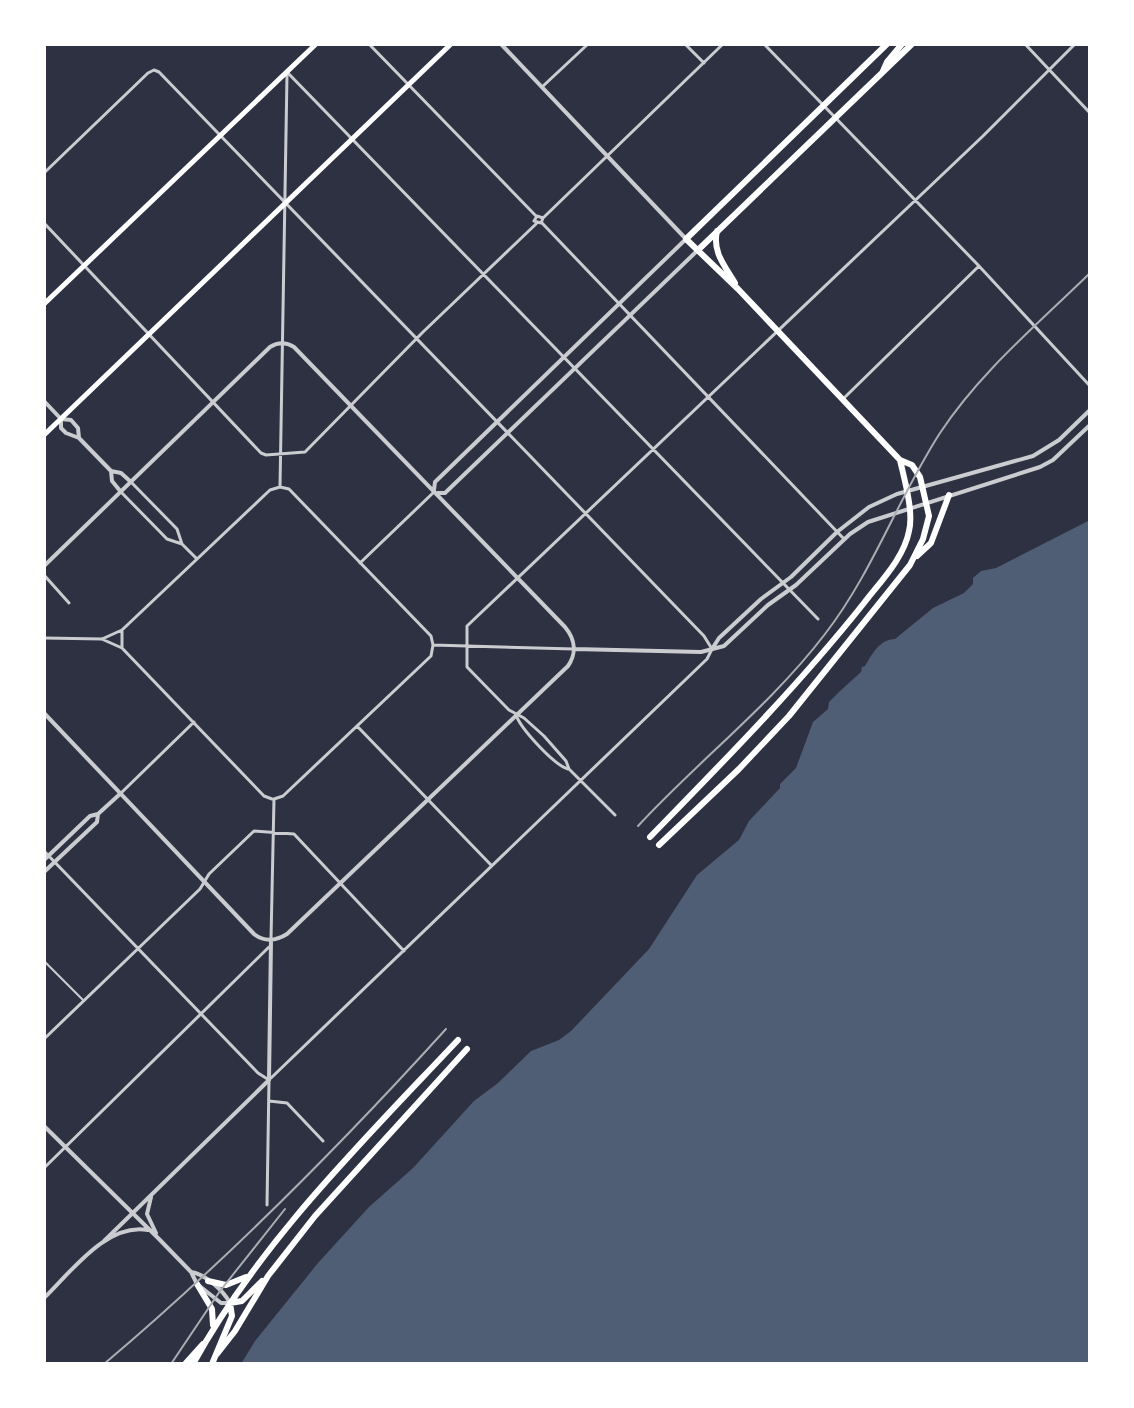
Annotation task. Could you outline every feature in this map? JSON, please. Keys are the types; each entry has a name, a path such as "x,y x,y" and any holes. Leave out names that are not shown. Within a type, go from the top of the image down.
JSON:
{"main road":[{"path":"44,304 316,44"},
{"path":"44,435 451,44"},
{"path":"887,44 686,239 738,289 900,460 913,466 920,477 929,519 914,558"},
{"path":"882,74 887,62 902,44"},
{"path":"698,250 912,44"},
{"path":"717,231 715,241 718,255 738,289"},
{"path":"650,837 786,696 866,600 905,545 910,525 908,492 900,460"},
{"path":"659,845 739,769 789,716 914,558 931,543 949,495"},
{"path":"193,1364 250,1275 306,1206 458,1040"},
{"path":"217,1354 235,1331 268,1276 340,1185 394,1131 467,1049"},
{"path":"208,1281 226,1285 250,1275"},
{"path":"230,1303 242,1301 268,1276"},
{"path":"197,1284 212,1309 212,1330"},
{"path":"212,1364 232,1316 230,1303"},
{"path":"185,1364 206,1342"}],"street":[{"path":"369,44 844,539"},
{"path":"360,563 434,492 435,482 496,421 686,239 501,44"},
{"path":"542,87 588,44"},
{"path":"685,44 704,63"},
{"path":"44,223 261,453 305,452 417,338 723,44"},
{"path":"764,44 979,266 1090,386"},
{"path":"1025,44 1090,113"},
{"path":"615,815 569,769 552,744 524,718 516,715 465,665 467,626 655,450 1075,44"},
{"path":"44,173 148,73 154,70 159,72 704,636 712,649"},
{"path":"287,72 818,619"},
{"path":"280,487 287,72"},
{"path":"434,492 445,493 698,250"},
{"path":"843,399 979,266"},
{"path":"44,566 270,347 282,343 294,347 569,631 574,649 570,664 287,934 271,940 254,934 44,713"},
{"path":"44,401 61,419 71,420 78,428 79,438"},
{"path":"44,1298 700,667 719,638 837,532 869,507 891,496 1033,456 1059,440 1090,410"},
{"path":"61,419 61,428 69,436 79,438 111,471 121,473 177,529 182,544 197,559"},
{"path":"433,645 701,652 722,648 844,539 871,520 1040,467 1053,460 1090,425"},
{"path":"111,471 112,481 121,492 167,539 182,544"},
{"path":"44,638 102,639 122,648 264,796 274,799 283,796 431,656 433,645 431,636 289,489 280,487 270,490 122,630 102,639"},
{"path":"44,575 69,603"},
{"path":"122,630 122,648"},
{"path":"516,715 519,723 560,766 569,769"},
{"path":"194,722 98,814 90,816 45,856 258,1073 269,1080"},
{"path":"357,726 492,866"},
{"path":"267,1205 274,799"},
{"path":"44,872 97,822 98,814"},
{"path":"44,1039 138,949 251,833 273,831 294,834 404,951"},
{"path":"44,1168 268,950 271,940"},
{"path":"269,1101 287,1103 323,1141"},
{"path":"44,1126 191,1272 197,1284 221,1303 230,1303 199,1273 191,1272"},
{"path":"152,1192 148,1217 159,1239"},
{"path":"104,1241 127,1229 151,1231"}],"lane":[{"path":"44,961 83,1001"}],"water":[{"path":"1090,520 1090,1364 241,1364 255,1341 318,1263 369,1207 413,1168 474,1101 531,1051 559,1040 571,1031 649,949 697,875 739,840 749,821 796,768 813,722 861,672 877,648 895,639 933,608 964,593 981,571 996,568"}],"railway":[{"path":"638,826 804,660 857,586 925,458 956,411 1010,349 1090,273"},
{"path":"104,1364 194,1285 281,1202 446,1029"},
{"path":"171,1364 220,1291 285,1209"}]}
